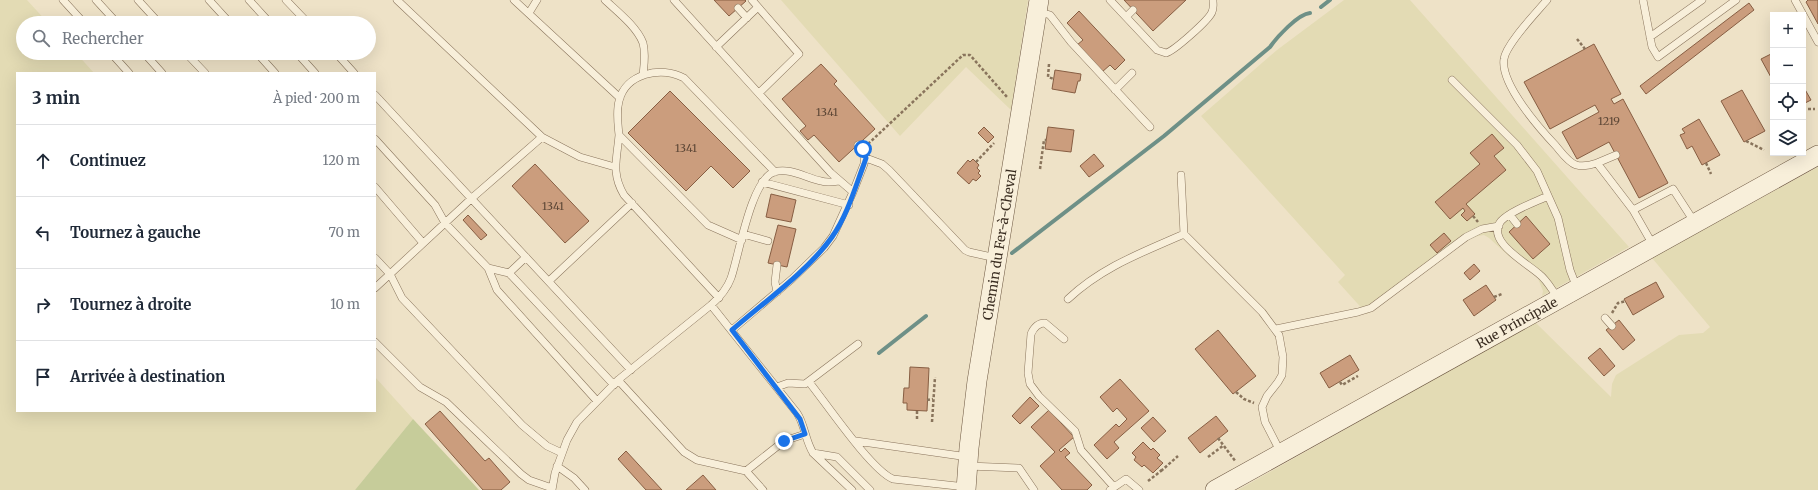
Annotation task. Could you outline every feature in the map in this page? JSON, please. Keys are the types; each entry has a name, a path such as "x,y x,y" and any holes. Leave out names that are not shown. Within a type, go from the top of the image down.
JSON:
{"main road":[{"name":"Chemin du Fer-à-Cheval","path":"966,488 977,381 1038,5"},
{"name":"Rue Principale","path":"1216,490 1558,298 1818,155"}],"lane":[{"path":"63,0 78,16"},
{"path":"96,0 111,16"},
{"path":"138,0 153,16"},
{"path":"210,0 224,16"},
{"path":"249,0 264,16"},
{"path":"286,0 301,16"},
{"path":"397,0 542,137 580,157 615,167"},
{"path":"514,0 620,98"},
{"path":"529,13 537,0"},
{"path":"605,0 626,21 642,42 644,59 643,75"},
{"path":"674,0 831,173 853,192"},
{"path":"752,0 799,54 758,93"},
{"path":"1110,0 1157,50 1166,53 1175,49 1210,16 1213,9 1213,0"},
{"path":"1206,0 1213,9"},
{"path":"1547,0 1508,47 1503,60 1505,74 1522,107 1535,124 1570,162 1581,166 1598,163 1616,155"},
{"path":"1650,37 1702,0"},
{"path":"1646,1 1650,37 1654,51 1658,57 1736,0"},
{"path":"1795,0 1818,42"},
{"path":"1038,5 1050,15 1071,42 1150,127"},
{"path":"716,47 758,7"},
{"path":"738,8 747,18"},
{"path":"1126,17 1133,10"},
{"path":"1071,42 1080,43"},
{"path":"117,60 128,72"},
{"path":"150,60 161,72"},
{"path":"193,60 204,72"},
{"path":"263,60 274,72"},
{"path":"303,60 314,72"},
{"path":"342,60 353,72"},
{"path":"719,298 632,203 619,186 615,173 615,167 619,135 618,109 620,98 631,83 643,75 671,72 684,78 775,172"},
{"path":"1115,90 1132,74"},
{"path":"1452,80 1531,161 1558,218 1570,270 1577,288"},
{"path":"376,96 631,370"},
{"path":"619,135 708,225 743,237 768,241"},
{"path":"376,287 445,222 542,137"},
{"path":"376,140 435,205 445,222 488,268 497,290 597,401"},
{"path":"860,147 866,158 882,164 889,170 965,250 996,258"},
{"path":"732,330 777,292 824,248 833,236 849,205 866,158"},
{"path":"1598,163 1633,210 1654,246"},
{"path":"376,343 420,387 446,402 521,474 529,480 552,489 557,466 567,440 578,422 616,383 719,298 731,279 750,210 762,182 768,174 788,171 822,181 840,181"},
{"path":"1181,175 1184,234 1262,312 1276,329 1283,348 1282,375 1263,405 1263,416 1265,422 1281,453"},
{"path":"762,182 849,205"},
{"path":"376,188 423,243"},
{"path":"1633,210 1673,189 1695,223"},
{"path":"1548,196 1501,221 1499,226 1500,238 1502,244 1540,274 1558,298"},
{"path":"549,281 632,203"},
{"path":"1510,215 1518,224"},
{"path":"1276,329 1371,308 1466,237 1482,228 1499,226"},
{"path":"1068,299 1094,277 1111,267 1184,234"},
{"path":"509,273 526,257"},
{"path":"376,259 390,274 402,298 522,425 547,446 562,453"},
{"path":"777,265 775,282 777,292"},
{"path":"488,268 509,273 684,452 697,460 746,471 763,490"},
{"path":"712,304 797,413 813,453 852,490"},
{"path":"1607,318 1612,326"},
{"path":"1064,339 1045,323 1036,326 1031,334 1028,377 1037,399 1075,431 1081,450 1112,488 1126,479 1138,490"},
{"path":"777,387 788,383 805,384 809,382 858,344"},
{"path":"809,382 882,473 893,479 966,488"},
{"path":"746,471 784,441 805,434"},
{"path":"856,441 968,461 1019,468 1034,490"},
{"path":"813,453 837,457 870,490"},
{"path":"557,466 574,478 585,490"}],"path":[{"path":"1577,39 1585,49"},
{"path":"860,147 957,58 963,55 970,55 1010,100 1021,109"},
{"path":"1050,64 1048,77 1054,79"},
{"path":"1806,109 1815,109"},
{"path":"1040,169 1044,140 1046,140"},
{"path":"1746,141 1764,150"},
{"path":"976,162 994,143"},
{"path":"1706,163 1710,174"},
{"path":"1494,297 1502,294"},
{"path":"1607,318 1613,313 1618,304 1626,301"},
{"path":"1340,382 1342,385 1358,376"},
{"path":"932,422 935,377"},
{"path":"1236,392 1248,401 1263,405"},
{"path":"927,400 933,399"},
{"path":"916,411 916,420"},
{"path":"1218,438 1236,462"},
{"path":"1208,457 1224,445"},
{"path":"1148,481 1178,456"},
{"path":"1158,468 1161,471"}],"shaded area":[{"path":"0,0 27,0 42,16 16,16 16,60 82,60 93,72 16,72 16,412 376,412 376,378 413,419 355,490 0,490"},
{"path":"781,0 1028,0 1011,110 966,67 900,136"},
{"path":"1344,0 1410,0 1629,247 1542,296 1543,291 1537,276 1510,257 1489,238 1484,235 1478,236 1471,238 1367,314 1338,282 1345,275 1201,116 1277,50"},
{"path":"1818,167 1818,490 1238,490 1535,322 1611,397 1612,384 1616,375 1679,335 1703,333 1710,327 1652,258"}],"green space":[{"path":"413,419 479,490 355,490"}],"building":[{"path":"714,0 745,0 746,1 729,16"},
{"path":"1124,0 1186,0 1153,31"},
{"path":"1808,0 1818,0 1818,24 1806,2"},
{"path":"1749,3 1754,10 1646,94 1640,86"},
{"path":"1079,11 1125,60 1115,70 1110,65 1102,72 1077,45 1083,40 1067,23"},
{"path":"1594,44 1621,94 1611,99 1614,104 1623,99 1668,183 1639,198 1609,142 1577,159 1562,132 1599,112 1595,105 1550,129 1524,82"},
{"path":"1770,54 1770,76 1761,59"},
{"path":"821,64 837,81 834,84 875,129 839,162 814,135 808,140 800,131 806,126 782,99"},
{"path":"1055,70 1081,74 1075,93 1052,89"},
{"path":"1742,90 1765,131 1744,142 1721,101"},
{"path":"670,91 750,171 733,188 711,166 686,191 628,133"},
{"path":"1806,91 1811,100 1806,102"},
{"path":"1699,119 1720,155 1702,165 1692,146 1687,149 1680,135 1685,133 1682,129"},
{"path":"984,127 994,137 988,143 978,133"},
{"path":"1048,127 1074,130 1071,152 1045,149"},
{"path":"1492,134 1504,148 1494,156 1506,170 1466,204 1475,214 1467,221 1461,215 1465,211 1463,208 1450,219 1435,202 1480,164 1470,153"},
{"path":"1094,154 1104,166 1089,177 1080,166"},
{"path":"973,159 979,165 977,168 980,171 978,173 981,176 976,181 973,179 969,184 957,173 968,160 970,162"},
{"path":"535,164 589,221 565,243 512,186"},
{"path":"771,194 796,200 791,222 766,217"},
{"path":"468,215 487,235 481,240 463,220"},
{"path":"1526,216 1550,244 1533,259 1509,232"},
{"path":"778,225 796,229 787,267 768,263"},
{"path":"1444,233 1451,241 1437,253 1430,245"},
{"path":"1474,264 1480,271 1470,280 1464,273"},
{"path":"1656,282 1664,297 1633,315 1624,299"},
{"path":"1486,285 1496,300 1474,316 1463,300"},
{"path":"1619,320 1635,340 1623,350 1606,330"},
{"path":"1218,330 1256,376 1233,394 1195,349"},
{"path":"1600,348 1615,366 1604,376 1588,358"},
{"path":"1350,355 1359,370 1329,388 1320,373"},
{"path":"910,367 929,368 927,411 907,410 907,403 903,403 904,388 909,388"},
{"path":"1120,379 1149,411 1114,442 1119,448 1107,459 1094,445 1116,424 1119,427 1127,419 1117,408 1113,412 1100,397"},
{"path":"1030,397 1039,406 1020,424 1012,416"},
{"path":"1049,410 1074,437 1059,450 1061,452 1065,448 1070,453 1065,457 1092,485 1087,490 1062,490 1040,466 1055,452 1031,427"},
{"path":"440,411 485,461 489,458 510,482 501,490 483,490 425,424"},
{"path":"1216,416 1228,431 1200,453 1188,438"},
{"path":"1153,417 1166,431 1154,442 1141,428"},
{"path":"1143,442 1151,450 1153,448 1160,455 1157,458 1163,463 1153,473 1144,465 1142,467 1134,460 1136,457 1132,453"},
{"path":"626,451 662,490 646,490 618,459"},
{"path":"703,475 716,490 686,490"}],"waterway":[{"path":"1321,7 1330,0"},
{"path":"1012,253 1164,136 1270,47 1294,22 1305,14 1310,13"},
{"path":"879,353 926,316"}],"route":[{"path":"784,441 794,436 805,434 800,419 786,398 732,330 792,279 824,248 833,236 849,205 864,164 866,158 863,149"}]}
